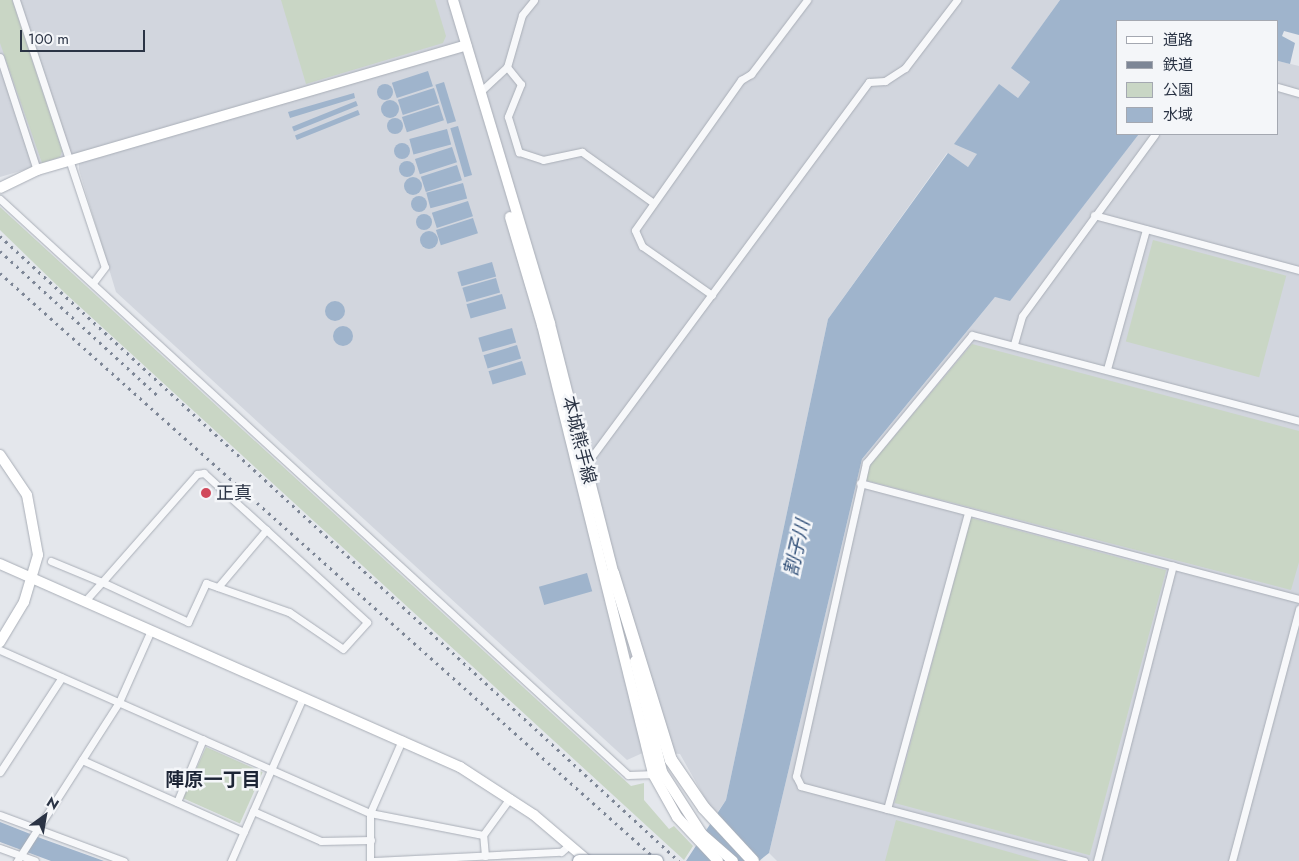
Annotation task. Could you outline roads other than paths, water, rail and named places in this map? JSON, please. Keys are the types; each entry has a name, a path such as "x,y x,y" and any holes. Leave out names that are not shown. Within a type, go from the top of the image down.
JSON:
{"highway":[{"path":"613,573 652,688 672,760 704,808 753,861"},
{"path":"579,861 657,861"}],"main road":[{"name":"本城熊手線","path":"446,0 480,92 550,324 582,468 658,773"},
{"name":"本城熊手線","path":"452,0 463,46 613,573 664,800 699,837 718,861"},
{"path":"0,188 37,170 463,46"},
{"path":"0,455 19,479 34,517 38,555 33,579 0,642"},
{"path":"0,564 460,767 510,798 588,861"},
{"name":"本城熊手線","path":"699,837 733,861"}],"street":[{"path":"16,0 68,161 105,267 92,283"},
{"path":"480,92 508,67 522,15 534,0"},
{"path":"712,295 636,237 638,221 741,80 751,74 807,0"},
{"path":"582,468 869,82 885,81 905,68 957,0"},
{"path":"0,57 37,170"},
{"path":"508,67 521,84 508,117 519,152 543,160 582,152 652,202"},
{"path":"1279,87 1299,93"},
{"path":"1014,344 1022,316 1154,135"},
{"path":"0,199 628,775 658,773"},
{"path":"1094,215 1299,270"},
{"path":"1107,369 1146,230"},
{"path":"1084,861 801,786 796,776 866,463 972,334 1299,421"},
{"path":"51,561 102,582 188,622 206,583 289,612 343,649 367,622 204,473 197,474 102,582 85,601"},
{"path":"860,483 1299,599"},
{"path":"887,809 968,512"},
{"path":"218,587 266,530"},
{"path":"1097,861 1173,566"},
{"path":"1232,861 1299,609"},
{"path":"20,857 119,702 151,630"},
{"path":"0,650 370,813 483,835"},
{"path":"0,772 62,677"},
{"path":"231,861 303,697"},
{"path":"177,802 203,739"},
{"path":"370,861 370,813 402,740"},
{"path":"82,760 244,832"},
{"path":"485,856 483,835 510,798"},
{"path":"253,811 321,841 370,840"},
{"path":"0,815 36,830 124,861"},
{"path":"374,861 561,852 569,844"},
{"path":"0,848 35,861"}],"water":[{"name":"割子川","path":"1060,0 1299,0 1299,35 1284,31 1282,36 1295,43 1290,64 1279,61 1279,20 1116,20 1116,135 1138,135 1010,301 995,297 862,459 769,853 759,861 686,861 726,800 828,319 948,153 968,167 977,154 954,144 999,84 1018,98 1030,82 1011,68"},
{"path":"428,71 433,86 397,98 392,83"},
{"path":"444,82 456,121 447,124 435,85"},
{"path":"382,84 388,84 393,89 391,98 382,100 377,95 377,89"},
{"path":"434,88 439,103 403,115 398,100"},
{"path":"354,93 355,98 290,118 288,112"},
{"path":"390,100 396,103 399,109 396,115 390,118 384,115 381,109 384,103"},
{"path":"356,101 358,106 294,131 292,127"},
{"path":"439,105 444,120 407,132 402,117"},
{"path":"358,110 360,115 297,140 295,135"},
{"path":"392,118 398,118 403,123 401,132 392,134 387,129 387,123"},
{"path":"458,126 472,175 464,177 450,128"},
{"path":"447,129 451,144 413,155 409,139"},
{"path":"399,143 405,143 410,148 408,157 399,159 394,154 394,148"},
{"path":"452,147 457,162 420,174 415,159"},
{"path":"404,161 410,161 415,166 413,175 404,177 399,172 399,166"},
{"path":"457,165 462,180 426,192 421,177"},
{"path":"413,177 419,180 422,186 419,192 413,195 407,192 404,186 407,180"},
{"path":"463,183 467,198 430,208 426,193"},
{"path":"416,196 422,196 427,201 425,210 416,212 411,207 411,201"},
{"path":"468,201 473,216 437,228 432,213"},
{"path":"421,214 427,214 432,219 430,228 421,230 416,225 416,219"},
{"path":"473,218 478,233 441,245 436,230"},
{"path":"429,231 435,234 438,240 435,246 429,249 423,246 420,240 423,234"},
{"path":"492,262 496,276 462,286 457,272"},
{"path":"496,278 500,292 466,302 462,288"},
{"path":"502,294 506,308 471,319 466,304"},
{"path":"331,301 339,301 345,307 345,315 339,321 331,321 325,315 325,307"},
{"path":"339,326 347,326 353,332 353,340 347,346 339,346 333,340 333,332"},
{"path":"512,328 516,342 482,352 478,338"},
{"path":"517,345 521,358 488,369 484,355"},
{"path":"522,361 526,374 493,385 489,371"},
{"path":"587,573 592,591 544,605 539,587"},
{"path":"0,822 104,861 51,861 0,842"}],"railway":[{"path":"0,236 679,861"},
{"path":"0,251 157,395"},
{"path":"0,273 658,861"}],"place":[{"name":"正真","path":"206,493"}],"district":[{"name":"陣原一丁目","path":"213,780"}]}
